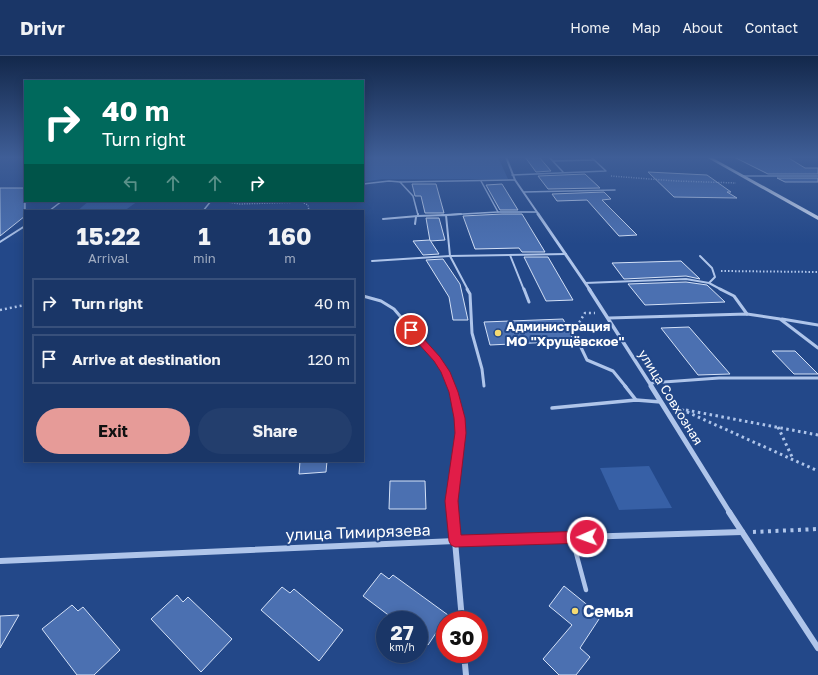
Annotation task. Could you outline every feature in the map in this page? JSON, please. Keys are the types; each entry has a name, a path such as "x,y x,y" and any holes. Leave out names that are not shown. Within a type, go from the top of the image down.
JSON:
{"main road":[{"path":"760,186 818,218"}],"street":[{"name":"улица Совхозная","path":"519,186 607,315 742,532 818,648"},
{"name":"улица Тимирязева","path":"0,560 455,541 742,532"},
{"path":"455,541 461,611"},
{"path":"465,663 466,675"}],"lane":[{"path":"402,186 409,190 414,201 418,216 415,218 415,224"},
{"path":"484,186 498,212"},
{"path":"524,192 615,190"},
{"path":"50,210 61,202"},
{"path":"204,210 210,202"},
{"path":"383,219 498,212 536,212"},
{"path":"446,215 450,256 470,294 472,333 482,369 484,386"},
{"path":"0,242 24,227"},
{"path":"372,261 450,256 566,254"},
{"path":"510,255 529,302"},
{"path":"700,256 711,267 715,277 709,283"},
{"path":"585,283 686,280 709,283 734,296 747,314"},
{"path":"364,296 387,304 396,310 417,338 437,359 446,372 451,385 460,418 460,433 452,501 455,541"},
{"path":"607,315 747,314 818,325"},
{"path":"780,318 818,348"},
{"path":"577,339 587,360 613,371 636,400"},
{"path":"650,383 719,378 818,378"},
{"path":"552,408 636,400 661,402"},
{"path":"572,537 586,590"}],"path":[{"path":"228,202 240,204 302,202 308,205 309,210"},
{"path":"711,267 719,269 722,272 818,272"},
{"path":"0,310 24,305"},
{"path":"574,332 585,313 607,315"},
{"path":"673,406 685,410 818,435"},
{"path":"685,410 697,418 818,471"},
{"path":"778,428 793,460"},
{"path":"742,532 818,529"}],"shaded area":[{"path":"88,202 137,202 125,210 78,210"},
{"path":"649,466 672,508 619,510 600,468"}],"building":[{"path":"412,186 437,186 444,213 425,213 421,196 415,196"},
{"path":"486,186 503,186 518,210 500,210"},
{"path":"546,186 598,186 600,188 548,189"},
{"path":"662,186 722,186 731,192 727,192 737,198 674,197"},
{"path":"0,188 24,188 24,217 0,236"},
{"path":"604,192 611,199 602,200 637,235 619,236 587,200 557,201 552,194"},
{"path":"522,214 545,252 522,252 519,248 475,249 463,216"},
{"path":"426,218 439,218 445,240 430,241"},
{"path":"430,240 439,254 423,255 413,241"},
{"path":"524,257 548,257 573,300 546,301"},
{"path":"443,259 460,284 468,320 453,320 449,297 426,260"},
{"path":"681,261 700,279 686,276 624,279 612,263"},
{"path":"686,282 707,285 725,302 645,305 628,284"},
{"path":"563,319 574,341 490,345 484,322"},
{"path":"689,327 730,374 698,375 661,328"},
{"path":"772,351 795,351 818,374 794,374"},
{"path":"300,462 327,462 326,472 299,474"},
{"path":"390,481 425,481 426,509 389,509"},
{"path":"381,573 389,579 393,575 442,611 436,611 436,633 428,645 428,611 383,611 363,596"},
{"path":"564,586 601,616 580,648 590,657 576,675 559,675 543,659 572,625 549,606"},
{"path":"282,587 290,593 294,589 343,630 319,661 261,610"},
{"path":"177,595 183,602 188,597 232,639 201,672 151,619"},
{"path":"72,605 78,611 83,607 120,650 94,675 77,675 42,629"},
{"path":"19,615 0,648 0,616"}],"place":[{"name":"Администрация МО \"Хрущёвское\"","path":"498,333"},
{"name":"Семья","path":"575,611"}],"route":[{"path":"411,330 437,359 446,372 454,392 460,418 460,433 452,489 452,514 455,541 587,537"}]}
